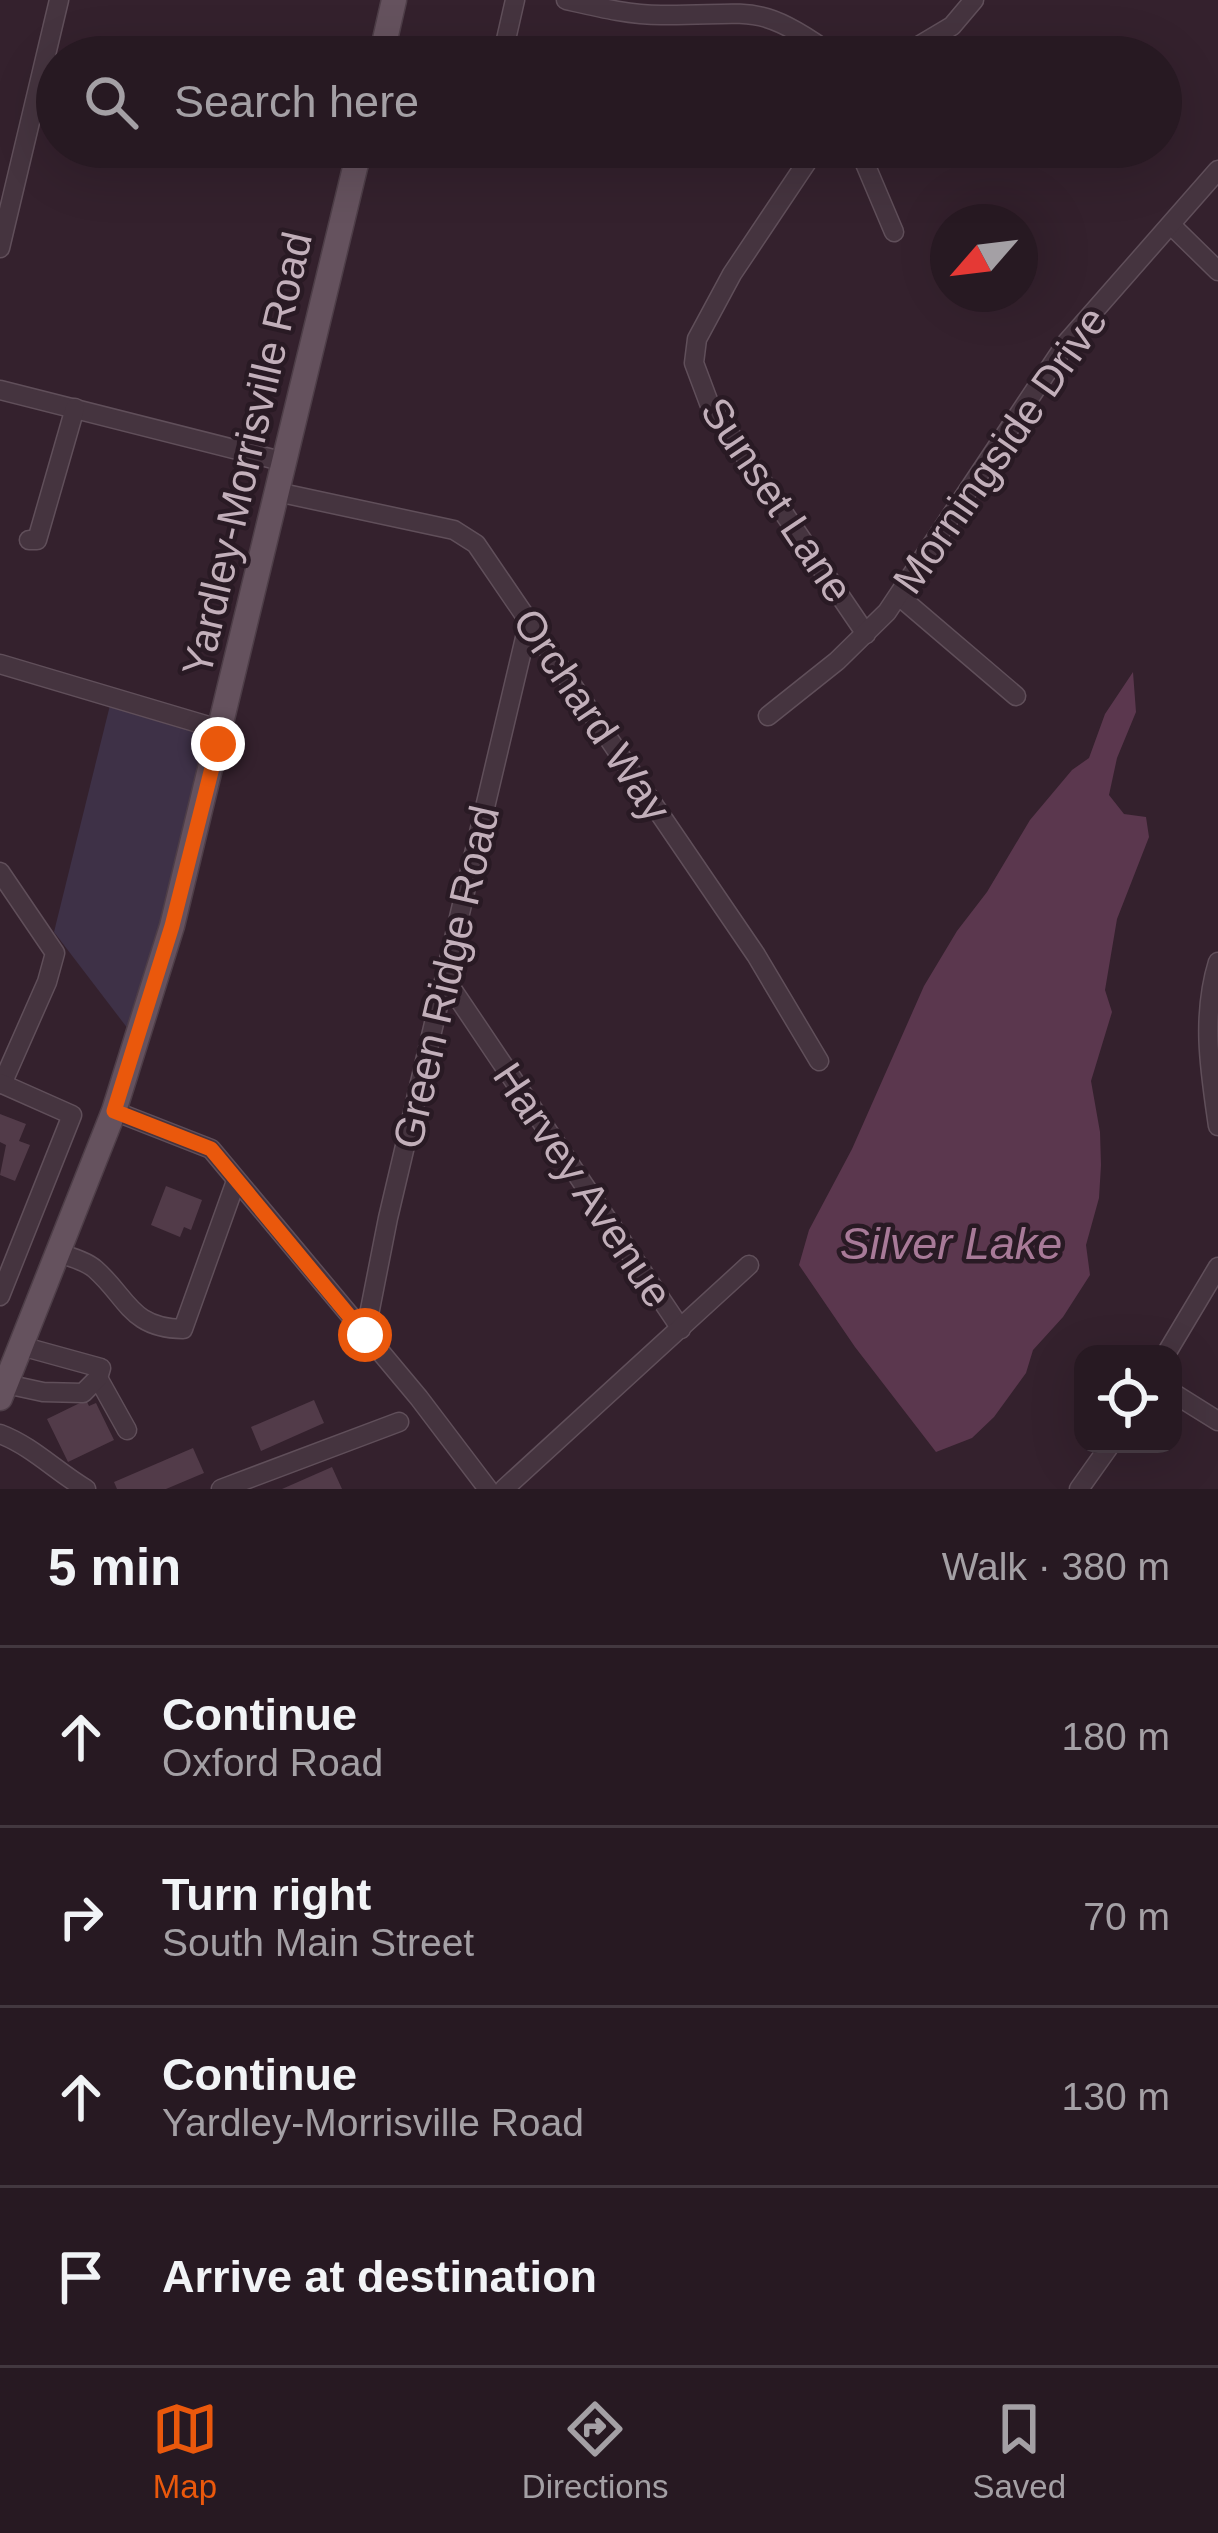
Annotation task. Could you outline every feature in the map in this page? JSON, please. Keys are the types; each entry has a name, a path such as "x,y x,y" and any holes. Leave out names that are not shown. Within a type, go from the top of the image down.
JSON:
{"main road":[{"path":"386,36 394,0"},
{"name":"Yardley-Morrisville Road","path":"8,1368 114,1111 154,988 222,730 355,168"}],"street":[{"path":"50,36 59,0"},
{"path":"506,36 514,0"},
{"path":"566,0 662,15 740,3 782,15 809,36"},
{"path":"935,36 952,26 974,0"},
{"path":"0,248 36,97"},
{"name":"Sunset Lane","path":"803,168 732,274 697,339 694,363 709,403 866,634"},
{"path":"867,168 894,232"},
{"name":"Morningside Drive","path":"768,716 866,634 900,597 1066,342 1218,170"},
{"path":"1172,226 1218,271"},
{"path":"0,390 285,462"},
{"path":"29,540 37,540 45,518 75,408"},
{"name":"Orchard Way","path":"277,492 454,530 476,544 756,955 819,1061"},
{"path":"900,597 1016,696"},
{"name":"Green Ridge Road","path":"365,1335 388,1217 529,621"},
{"path":"0,664 222,730"},
{"path":"0,872 55,953 47,982 1,1083 72,1115 0,1296"},
{"path":"1218,962 1208,1021 1218,1126"},
{"name":"Harvey Avenue","path":"446,980 681,1329"},
{"path":"114,1111 211,1149 488,1489"},
{"path":"59,1253 94,1268 141,1318 165,1329 183,1329 236,1181"},
{"path":"504,1489 749,1264"},
{"path":"1171,1345 1218,1267"},
{"path":"8,1368 101,1368 98,1378 82,1393 43,1392 8,1368"},
{"path":"98,1378 127,1430"},
{"path":"1182,1399 1218,1421"},
{"path":"221,1489 243,1485 399,1422"},
{"path":"0,1434 86,1489"},
{"path":"1079,1489 1105,1453"}],"shaded area":[{"path":"112,697 222,730 138,1042 54,932"}],"water":[{"name":"Silver Lake","path":"1133,672 1136,712 1117,758 1109,795 1124,814 1146,817 1149,837 1117,919 1105,990 1112,1012 1091,1081 1101,1165 1099,1198 1086,1245 1090,1275 1063,1317 1033,1350 1026,1373 994,1417 972,1438 936,1452 799,1265 809,1230 852,1149 924,986 1030,820 1072,770 1089,758 1105,714"}],"building":[{"path":"0,1114 26,1124 19,1141 30,1145 15,1181 0,1175 6,1145 0,1142"},
{"path":"166,1186 202,1200 191,1230 184,1227 180,1237 151,1225"},
{"path":"86,1400 89,1406 96,1403 114,1440 68,1462 47,1419"},
{"path":"314,1400 324,1423 261,1451 251,1427"},
{"path":"193,1448 204,1473 166,1489 117,1489 114,1482"},
{"path":"332,1467 342,1489 282,1489"}],"route":[{"path":"218,744 172,926 114,1111 211,1149 365,1335"}]}
